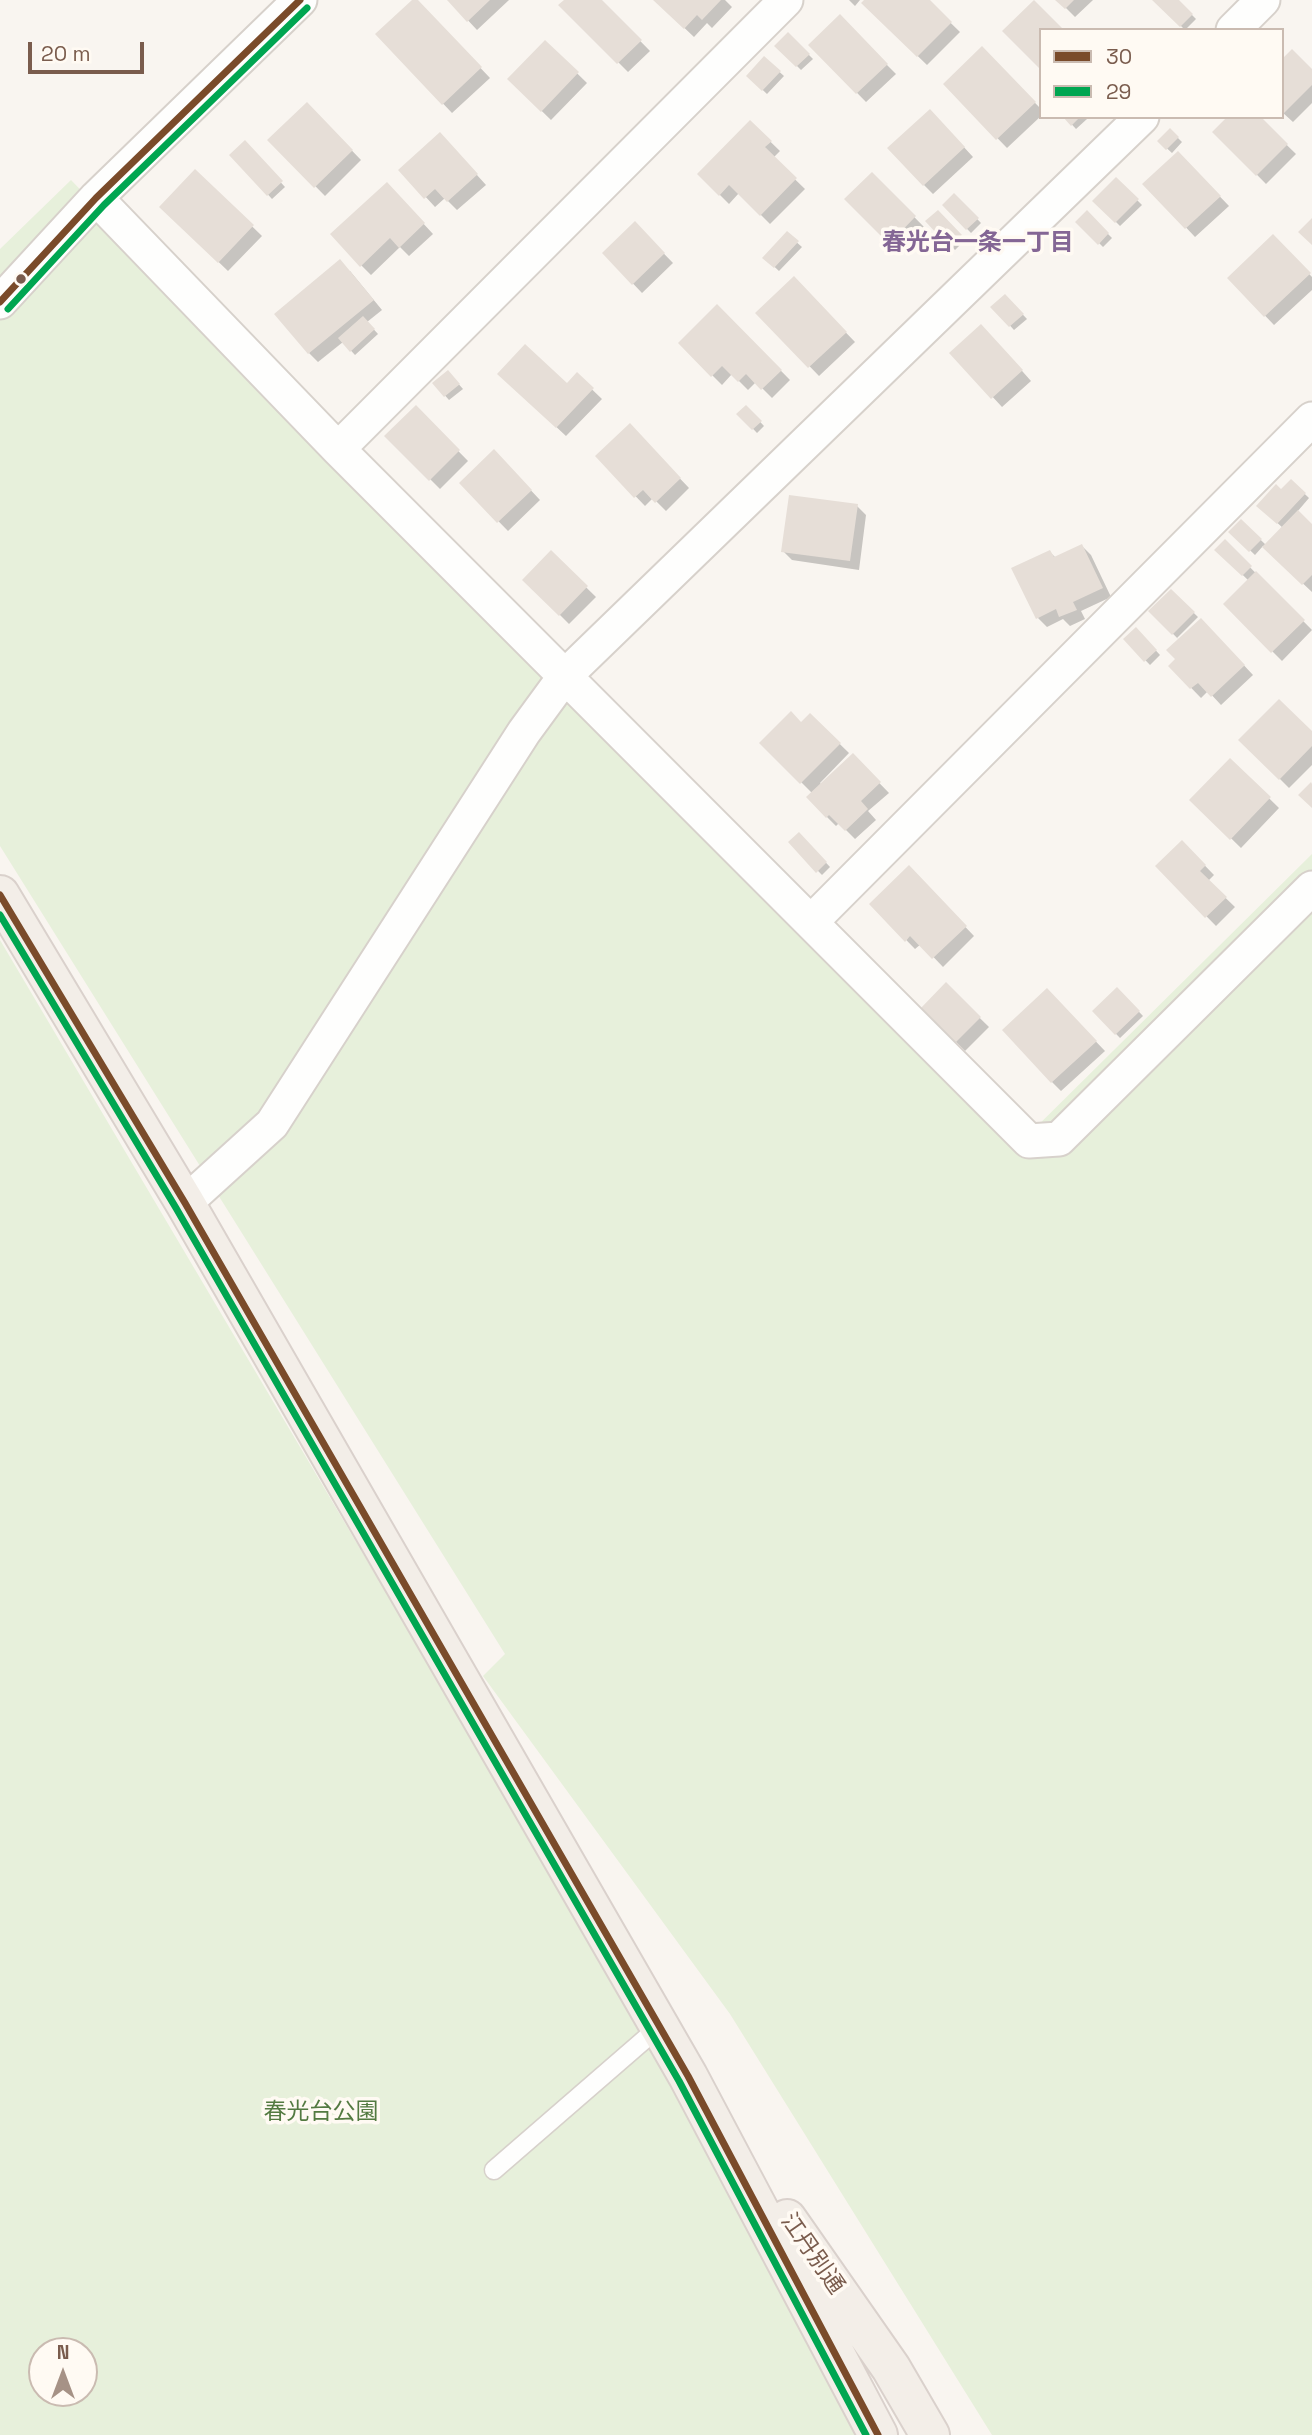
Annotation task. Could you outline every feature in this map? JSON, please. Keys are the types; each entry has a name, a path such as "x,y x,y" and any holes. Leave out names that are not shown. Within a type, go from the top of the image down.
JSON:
{"main road":[{"name":"江丹別通","path":"0,895 185,1203 688,2076 878,2435"},
{"name":"江丹別通","path":"688,2076 891,2368 930,2435"}],"street":[{"path":"0,302 96,198 300,0"},
{"path":"338,449 786,0"},
{"path":"1235,28 1263,0"},
{"path":"185,1203 272,1124 524,732 565,676 1140,119"},
{"path":"96,198 338,449 1029,1141 1059,1139 1312,888"},
{"path":"811,922 1312,419"}],"lane":[{"path":"494,2170 659,2027"}],"green space":[{"path":"71,180 1014,1149 1312,854 1312,2435 992,2435 730,2014 483,1676 505,1654 0,846 0,249"},
{"name":"春光台公園","path":"0,940 674,2079 859,2435 0,2435"}],"building":[{"path":"412,0 418,0 482,67 442,105 375,34"},
{"path":"447,0 490,0 467,22"},
{"path":"564,0 602,0 642,40 617,64 558,5"},
{"path":"653,0 721,0 702,20 697,15 684,29"},
{"path":"864,0 930,0 952,22 917,57 861,3"},
{"path":"1034,0 1062,28 1039,28 1039,68 1002,31"},
{"path":"1055,0 1074,0 1065,9"},
{"path":"1152,0 1179,0 1193,14 1180,27"},
{"path":"840,14 888,64 856,94 808,45"},
{"path":"788,32 810,54 796,67 774,46"},
{"path":"545,40 579,72 541,112 507,79"},
{"path":"982,46 1036,102 996,140 943,84"},
{"path":"1292,49 1312,69 1312,85 1284,113 1284,57"},
{"path":"764,56 781,71 762,91 746,76"},
{"path":"307,102 353,150 314,188 267,140"},
{"path":"930,109 965,147 923,186 887,148"},
{"path":"1065,119 1078,119 1071,126"},
{"path":"1225,119 1263,119 1288,144 1256,176 1212,132"},
{"path":"750,120 772,141 765,147 797,178 760,216 729,185 719,196 697,174"},
{"path":"1170,128 1179,137 1166,150 1157,141"},
{"path":"440,132 478,174 447,202 435,189 424,199 398,170"},
{"path":"245,140 283,181 267,196 229,155"},
{"path":"1178,151 1221,196 1185,229 1142,184"},
{"path":"195,169 254,225 218,263 159,207"},
{"path":"872,172 916,216 889,244 844,199"},
{"path":"1116,177 1139,199 1115,223 1092,201"},
{"path":"387,182 425,223 399,248 390,238 360,267 330,234"},
{"path":"954,193 979,218 966,230 942,205"},
{"path":"938,210 962,235 949,247 925,221"},
{"path":"1087,210 1109,233 1098,245 1075,222"},
{"path":"1312,218 1312,245 1298,232"},
{"path":"635,221 665,253 632,285 602,253"},
{"path":"787,231 799,241 774,268 762,258"},
{"path":"1273,234 1311,273 1264,317 1227,278"},
{"path":"340,259 374,300 308,354 274,314"},
{"path":"794,276 847,332 808,368 755,313"},
{"path":"1005,294 1024,314 1009,327 990,307"},
{"path":"717,304 782,370 761,390 746,374 738,382 722,366 711,377 678,343"},
{"path":"363,316 375,329 350,352 338,338"},
{"path":"981,324 1023,370 991,399 949,353"},
{"path":"525,344 567,383 577,372 594,388 556,428 497,374"},
{"path":"448,370 460,384 444,397 432,383"},
{"path":"416,405 460,450 429,481 384,436"},
{"path":"746,405 762,421 752,430 736,414"},
{"path":"630,423 681,478 655,503 643,490 634,498 595,456"},
{"path":"494,449 532,490 497,523 459,483"},
{"path":"1291,479 1306,493 1277,524 1256,506 1276,484 1281,489"},
{"path":"789,495 858,504 850,561 781,552"},
{"path":"1298,510 1312,524 1312,575 1302,585 1262,547"},
{"path":"1241,519 1262,539 1249,552 1228,532"},
{"path":"1225,539 1252,566 1242,576 1214,550"},
{"path":"1082,544 1103,588 1073,602 1077,610 1059,617 1056,609 1036,619 1011,568 1050,550 1054,557"},
{"path":"551,550 588,586 559,616 522,580"},
{"path":"1256,571 1305,620 1271,653 1223,604"},
{"path":"1171,589 1195,612 1172,635 1148,611"},
{"path":"1201,618 1245,665 1211,697 1198,683 1190,689 1168,666 1175,659 1166,650"},
{"path":"1136,627 1157,650 1144,662 1123,639"},
{"path":"1279,699 1312,731 1312,746 1279,780 1238,740"},
{"path":"791,711 801,722 810,713 841,743 800,784 759,743"},
{"path":"853,753 881,782 861,801 868,809 845,831 829,815 826,818 806,797"},
{"path":"1230,758 1271,797 1230,840 1189,800"},
{"path":"1311,782 1312,784 1312,808 1298,795"},
{"path":"799,832 827,862 816,873 788,842"},
{"path":"1182,840 1206,865 1200,871 1227,897 1205,918 1155,866"},
{"path":"909,865 967,926 932,959 910,936 905,942 869,904"},
{"path":"946,982 981,1017 955,1043 920,1009"},
{"path":"1117,987 1140,1011 1115,1035 1092,1011"},
{"path":"1047,988 1097,1041 1051,1083 1002,1030"}],"transit line":[{"name":"30","path":"0,302 96,198 300,0"},
{"name":"29","path":"8,309 104,205 307,8"},
{"name":"30","path":"0,895 185,1203 688,2076 878,2435"},
{"name":"29","path":"0,915 176,1208 679,2081 866,2435"}],"district":[{"name":"春光台一条一丁目","path":"978,243"}]}
